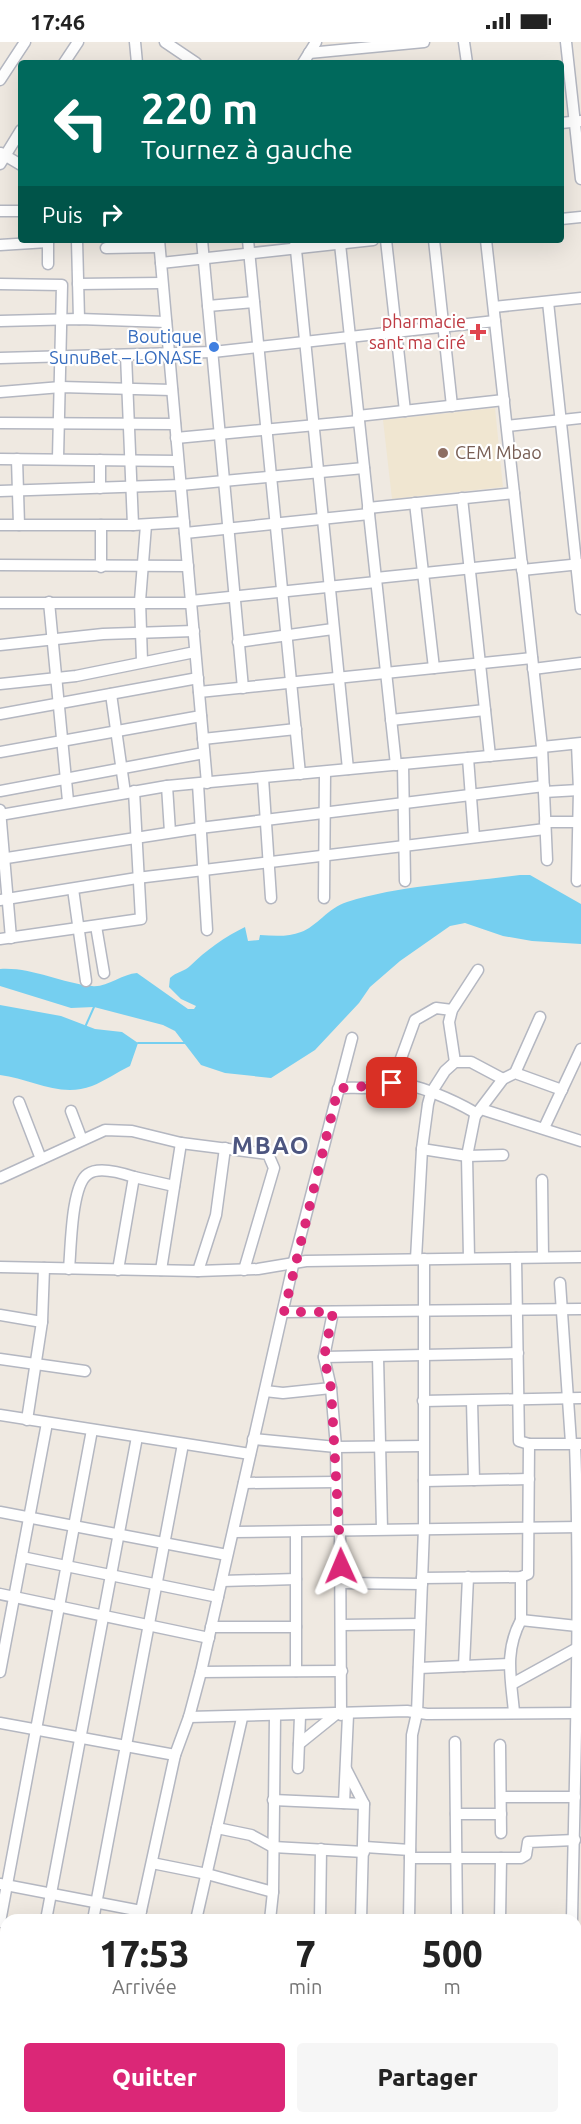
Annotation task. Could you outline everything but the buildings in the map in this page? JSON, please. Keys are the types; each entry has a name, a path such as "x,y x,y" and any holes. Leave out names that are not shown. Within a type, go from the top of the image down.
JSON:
{"street":[{"path":"0,80 25,42"},
{"path":"67,60 78,42"},
{"path":"135,42 137,60"},
{"path":"165,42 192,60"},
{"path":"306,58 316,42"},
{"path":"306,58 424,42"},
{"path":"464,42 467,60"},
{"path":"566,42 565,76 578,121 581,173"},
{"path":"18,135 2,157 18,164"},
{"path":"0,211 18,211"},
{"path":"564,219 581,217"},
{"path":"0,246 29,243"},
{"path":"48,243 48,264"},
{"path":"77,243 80,319"},
{"path":"202,243 243,688"},
{"path":"248,243 300,774"},
{"path":"161,263 249,254 295,244 348,243"},
{"path":"386,243 405,411"},
{"path":"434,243 452,406"},
{"path":"486,243 542,749 547,860"},
{"path":"106,248 159,244 204,753 200,828 207,930"},
{"path":"295,244 348,770"},
{"path":"340,244 391,720 405,804 405,881"},
{"path":"78,284 162,283"},
{"path":"0,284 62,285 58,459"},
{"path":"494,307 581,298"},
{"path":"208,306 254,302"},
{"path":"548,302 560,420 579,564 581,609"},
{"path":"0,321 80,319 166,322"},
{"path":"0,358 213,352 495,321"},
{"path":"126,355 134,525"},
{"path":"0,392 61,387 172,390"},
{"path":"176,438 313,425 405,411 504,400"},
{"path":"507,426 581,418"},
{"path":"0,423 175,424"},
{"path":"0,459 178,461"},
{"path":"17,459 19,525"},
{"path":"100,460 100,488"},
{"path":"0,491 181,485 364,468"},
{"path":"0,525 146,525 229,529 323,519 415,503 514,493"},
{"path":"462,498 490,756"},
{"path":"415,503 434,668"},
{"path":"100,567 101,525"},
{"path":"142,661 140,601 146,525"},
{"path":"0,603 191,602 470,568 579,564"},
{"path":"0,565 188,566"},
{"path":"49,602 68,801"},
{"path":"238,642 333,629"},
{"path":"0,645 142,632 194,632"},
{"path":"0,684 83,675 142,661 195,652"},
{"path":"199,692 480,663 581,663"},
{"path":"0,714 198,678"},
{"path":"0,810 5,939 141,919 136,837 130,792 122,767 111,694"},
{"path":"391,720 485,710"},
{"path":"0,752 201,716"},
{"path":"203,739 296,729"},
{"path":"0,814 167,786 490,756 579,744 580,822 577,881"},
{"path":"0,790 204,753"},
{"path":"468,758 474,837"},
{"path":"324,898 326,772"},
{"path":"263,778 271,898"},
{"path":"167,786 170,832"},
{"path":"2,859 170,832 471,794 544,789 579,790"},
{"path":"4,900 137,878 405,847 580,822"},
{"path":"73,889 86,981"},
{"path":"96,926 104,973"},
{"path":"455,1062 449,1022 452,1010 478,970"},
{"path":"392,1083 415,1020 436,1008 452,1010"},
{"path":"469,1258 467,1156 478,1112 503,1079 515,1073 540,1017"},
{"path":"140,1914 175,1755 189,1717 201,1672 234,1532 294,1261 352,1038"},
{"path":"544,1128 581,1049"},
{"path":"409,1914 412,1735 417,1713 424,1528 423,1311 420,1259 422,1149 431,1093 445,1071 455,1062 471,1062 503,1079"},
{"path":"515,1073 562,1090"},
{"path":"338,1089 351,1086 358,1089 392,1083 411,1085 471,1110 544,1128 581,1141"},
{"path":"19,1102 40,1159"},
{"path":"71,1111 82,1140"},
{"path":"1,1176 105,1130 120,1130 182,1143 268,1154 274,1168 244,1270"},
{"path":"161,1270 182,1143"},
{"path":"198,1271 216,1215 225,1148"},
{"path":"422,1149 467,1156 503,1155"},
{"path":"69,1269 77,1194 85,1175 95,1170 174,1186"},
{"path":"118,1270 134,1177"},
{"path":"542,1180 543,1257"},
{"path":"0,1267 198,1271 244,1270 294,1261 581,1257"},
{"path":"516,1258 518,1437 522,1443 529,1444 576,1444"},
{"path":"27,1420 42,1322 44,1268"},
{"path":"560,1283 567,1399 576,1444 580,1527 577,1713 579,1739 575,1797 577,1873 573,1914"},
{"path":"284,1312 581,1309"},
{"path":"333,1312 324,1357 331,1388 336,1447 342,1625 341,1715 346,1769 344,1803"},
{"path":"0,1315 42,1322"},
{"path":"324,1357 518,1353"},
{"path":"378,1357 382,1528"},
{"path":"0,1359 85,1371"},
{"path":"265,1391 283,1394 331,1388"},
{"path":"423,1401 581,1398"},
{"path":"472,1401 474,1480"},
{"path":"0,1415 250,1454"},
{"path":"0,1671 47,1423"},
{"path":"1,1914 4,1884 36,1730 92,1430"},
{"path":"47,1914 137,1437"},
{"path":"253,1439 336,1447 423,1446"},
{"path":"94,1914 183,1444"},
{"path":"341,1584 468,1577 521,1577 528,1574 529,1444"},
{"path":"424,1481 529,1479"},
{"path":"244,1483 336,1482"},
{"path":"0,1512 227,1555"},
{"path":"234,1532 382,1528 580,1527"},
{"path":"296,1532 296,1671"},
{"path":"22,1557 218,1597"},
{"path":"464,1666 468,1577"},
{"path":"514,1712 509,1664 511,1638 521,1620 521,1577"},
{"path":"222,1581 296,1579"},
{"path":"0,1594 149,1623 210,1632 296,1627"},
{"path":"521,1620 578,1619"},
{"path":"342,1625 420,1624"},
{"path":"512,1684 579,1646"},
{"path":"418,1668 509,1664"},
{"path":"201,1672 342,1671"},
{"path":"189,1717 577,1713"},
{"path":"299,1744 341,1715"},
{"path":"271,1914 273,1892 275,1716"},
{"path":"298,1768 300,1716"},
{"path":"197,1914 242,1718"},
{"path":"0,1723 175,1755"},
{"path":"455,1742 457,1914"},
{"path":"501,1745 501,1833"},
{"path":"346,1769 364,1804 361,1914"},
{"path":"501,1797 575,1797"},
{"path":"273,1800 364,1804"},
{"path":"456,1814 501,1814"},
{"path":"217,1828 251,1835 273,1848 364,1849 456,1858 524,1857 527,1845 532,1841 575,1840"},
{"path":"320,1914 321,1849"},
{"path":"500,1914 501,1858"},
{"path":"152,1863 207,1874 273,1892"},
{"path":"4,1884 97,1901 134,1914"}],"shaded area":[{"name":"CEM Mbao","path":"495,408 503,487 392,499 383,420"}],"water":[{"path":"530,875 581,904 581,944 532,941 503,936 465,923 450,926 400,961 370,987 359,1003 315,1050 271,1078 225,1073 201,1065 175,1031 163,1025 94,1007 71,1008 0,986 0,969 23,970 92,986 103,985 137,973 188,1009 194,1009 196,1006 181,999 169,987 170,978 188,968 223,939 245,927 248,941 259,940 260,935 292,935 307,930 340,905 368,896 411,888"},
{"path":"0,1005 61,1016 95,1029 122,1032 138,1043 130,1066 92,1086 68,1090 0,1075"}],"waterway":[{"path":"86,1025 94,1007"},
{"path":"138,1043 186,1043"}],"place":[{"name":"pharmacie sant ma ciré","path":"478,332"},
{"name":"Boutique SunuBet – LONASE","path":"214,347"},
{"name":"CEM Mbao","path":"443,453"}],"district":[{"name":"MBAO","path":"271,1146"}],"route":[{"path":"341,1566 340,1530 337,1530 336,1447 331,1388 324,1357 333,1312 284,1312 294,1261 338,1089 351,1086 358,1089 392,1083"}]}
